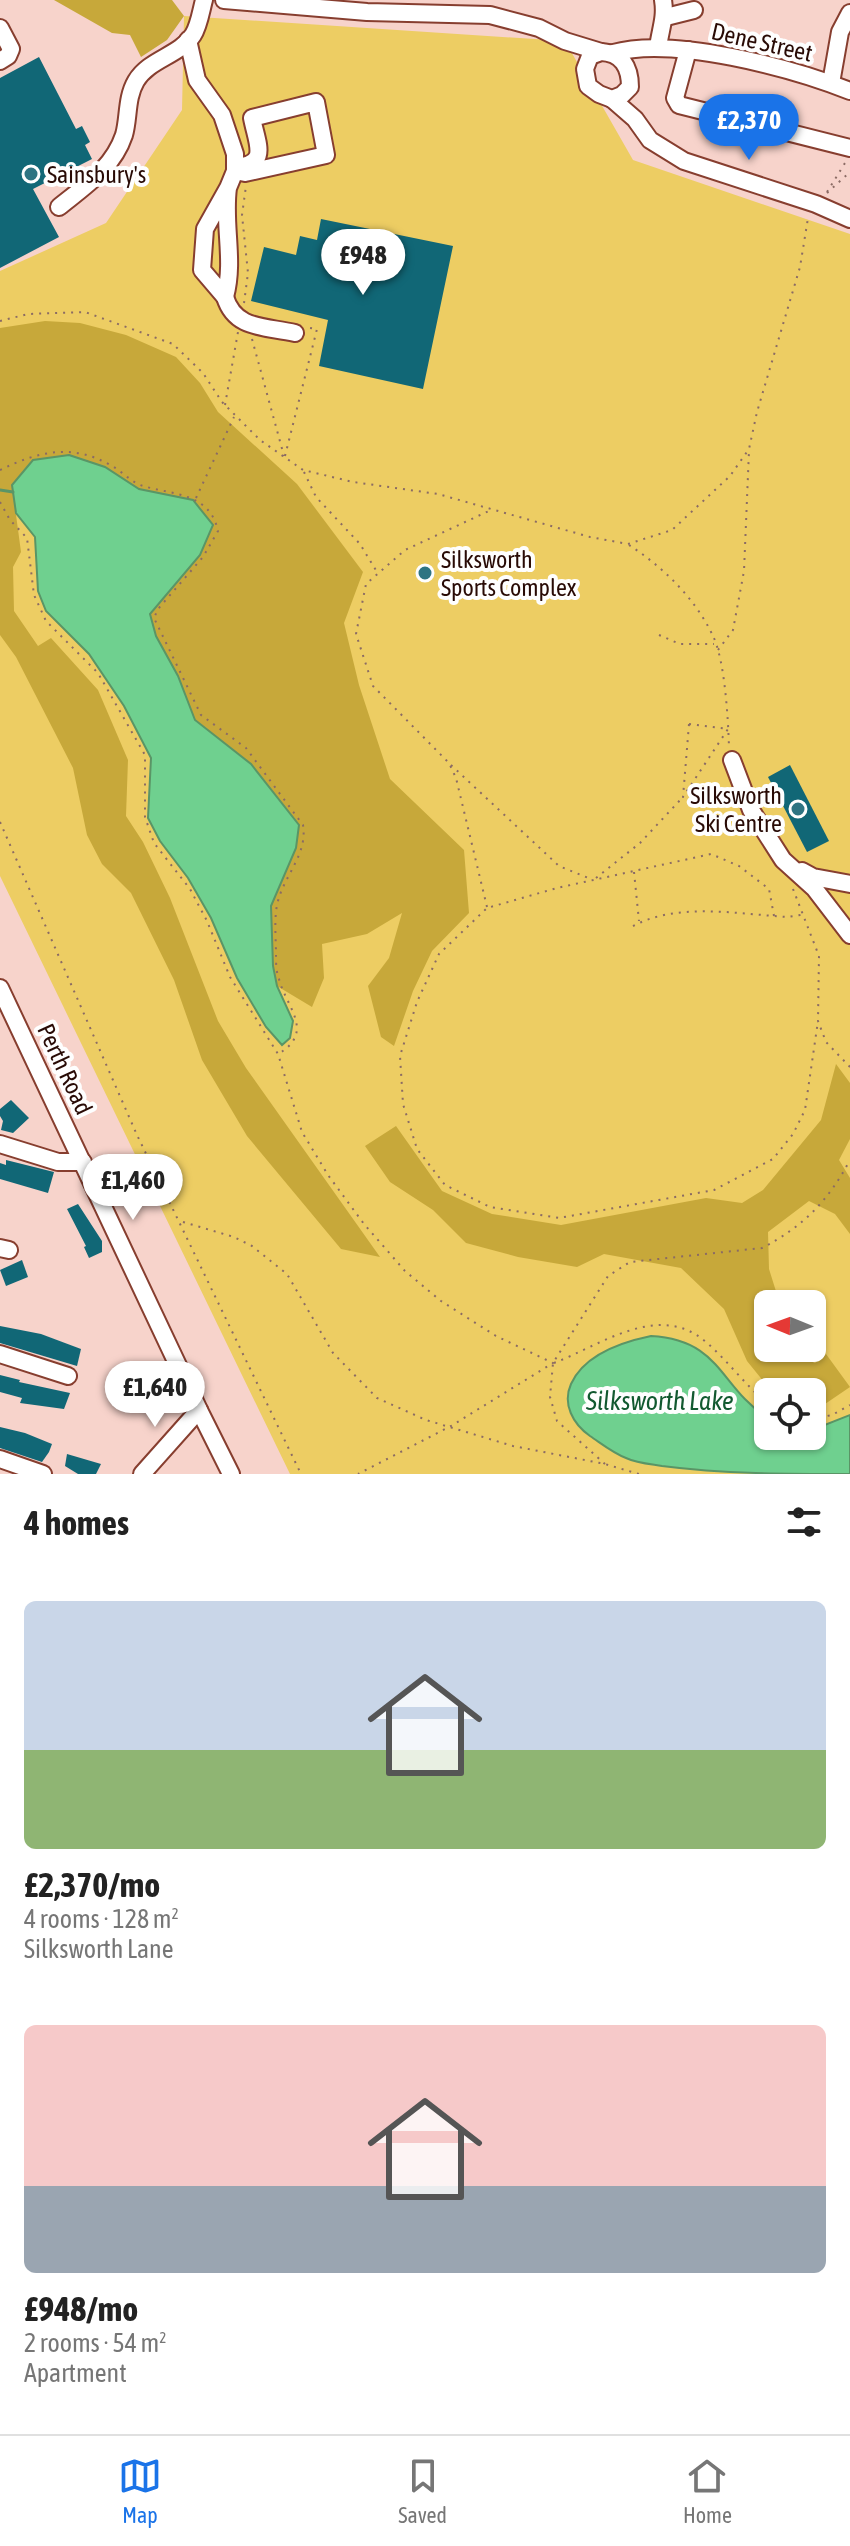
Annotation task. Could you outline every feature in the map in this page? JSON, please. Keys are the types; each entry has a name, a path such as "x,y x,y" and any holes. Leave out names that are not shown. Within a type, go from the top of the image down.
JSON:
{"street":[{"path":"59,207 108,167 125,133 128,105 135,82 149,66 193,35 204,0"},
{"path":"224,0 367,12 490,15 539,28 565,41 607,52 624,60 635,104 635,119"},
{"path":"612,99 622,95 629,78 658,48 664,8 694,11"},
{"name":"Dene Street","path":"607,52 633,47 688,50 749,61 831,83 840,32 850,13"},
{"path":"0,28 11,49 8,56 0,61"},
{"path":"188,40 197,80 222,115 232,141 235,169 205,229 202,270 225,297 229,312 240,321 295,333"},
{"path":"565,41 585,69 588,86 612,99 635,119 650,140 684,161 816,204 850,219"},
{"path":"688,50 675,98 679,105 850,148"},
{"path":"585,69 590,56 607,52"},
{"path":"831,83 850,91"},
{"path":"316,102 326,155 245,173 235,169 252,166 256,161 258,149 252,118 316,102"},
{"path":"225,297 230,277 230,233 225,218 228,188"},
{"path":"732,760 751,810 783,860 814,888 850,935"},
{"path":"783,860 813,877 850,884"},
{"name":"Perth Road","path":"0,988 231,1474"},
{"path":"0,1144 58,1162 83,1162"},
{"path":"0,1354 68,1376"},
{"path":"142,1474 199,1410"},
{"path":"0,1459 43,1474"}],"path":[{"path":"850,155 826,194 850,172"},
{"path":"718,651 733,630 744,571 749,449 800,267 810,209"},
{"path":"0,321 28,314 85,312 173,344 203,373 222,402 260,440 303,470 353,482 438,494 590,537 628,544 647,556 679,585 713,636 718,651 732,760"},
{"path":"248,323 285,457"},
{"path":"285,457 317,329 298,326 295,333"},
{"path":"195,499 235,415"},
{"path":"628,544 672,530 730,476 749,449"},
{"path":"0,470 30,455 64,452 92,455 139,485 195,499 206,507 216,521 218,531 203,557 158,609 154,623 201,715 246,748 303,825 306,840 284,883 277,906 276,959 279,981 297,1024 295,1037 286,1050 278,1054"},
{"path":"303,470 316,497 360,544 378,573"},
{"path":"0,502 10,520 27,538 34,595 46,621 98,673 145,755 145,817 154,843 190,889 230,977 278,1054 302,1132 328,1175 364,1224 405,1271 441,1301 496,1336 553,1363"},
{"path":"492,509 405,550 366,584 356,634 373,686 449,763 559,866 593,880"},
{"path":"659,635 680,644 715,644"},
{"path":"683,797 689,724 728,729"},
{"path":"593,880 640,843 683,797 728,729"},
{"path":"449,763 456,778 487,908"},
{"path":"0,822 137,1135 301,1474"},
{"path":"774,916 769,889 739,866 711,854 487,908 439,954 417,1002 400,1056 403,1104 417,1149 445,1185 490,1207 559,1218 714,1190 773,1159 793,1134 805,1110 818,1021 819,956 793,888"},
{"path":"634,872 639,923"},
{"path":"633,926 648,918 685,912 803,915"},
{"path":"818,1021 826,1042 850,1067"},
{"path":"605,1464 557,1421 550,1397 553,1363 608,1276 630,1262 762,1248 781,1238 820,1207 850,1160"},
{"path":"180,1221 234,1237 252,1246 287,1274 333,1353 377,1398 426,1420 541,1453 605,1464 639,1474"},
{"path":"358,1474 451,1426 553,1363 627,1330 669,1325 698,1335 754,1390"},
{"path":"826,1416 850,1405"}],"shaded area":[{"path":"54,0 172,0 184,16 167,40 141,57 130,35 112,33"},
{"name":"Silksworth Sports Complex","path":"184,16 565,41 633,160 850,234 850,1474 290,1474 0,876 0,271 106,223 182,110"},
{"path":"45,321 80,323 126,335 176,357 200,383 218,412 297,484 363,572 344,623 359,685 390,779 464,850 469,913 432,951 413,991 394,1046 381,1037 368,986 389,958 402,913 367,934 322,944 324,978 312,1007 277,986 273,966 271,906 296,848 251,764 195,720 178,676 156,636 150,614 200,555 193,500 139,489 105,467 12,485 21,552 13,567 14,611 38,646 51,638 98,690 128,760 126,816 143,842 170,898 218,1021 246,1068 380,1257 341,1249 247,1136 202,1060 174,980 131,893 102,864 87,835 73,768 16,657 0,635 0,328"},
{"path":"836,1064 850,1083 850,1139 839,1160 850,1178 850,1234 835,1214 809,1201 768,1232 769,1269 776,1290 754,1290 754,1362 826,1362 826,1354 850,1387 826,1403 826,1378 761,1378 747,1361 724,1309 681,1268 604,1254 577,1267 518,1257 466,1243 433,1210 390,1182 365,1146 396,1126 442,1191 492,1214 561,1225 706,1198 742,1203 763,1190 821,1120"}],"water":[{"path":"69,455 105,467 139,489 193,500 213,525 200,555 150,614 156,636 178,676 195,720 251,764 299,825 296,848 271,906 273,966 277,986 293,1021 290,1038 282,1045 266,1027 237,978 211,918 148,818 151,758 124,706 89,654 46,611 38,591 35,537 16,513 12,485 33,460"},
{"name":"Silksworth Lake","path":"651,1336 674,1339 706,1356 754,1408 754,1450 826,1450 826,1424 850,1415 850,1474 685,1469 639,1462 612,1451 574,1420 569,1406 569,1391 585,1365 605,1351"}],"building":[{"name":"Sainsbury's","path":"39,57 76,129 82,126 90,142 85,145 92,159 33,189 59,237 0,268 0,78"},
{"path":"321,219 453,246 423,389 319,366 328,320 251,301 264,247 296,255 300,236 317,240"},
{"name":"Silksworth Ski Centre","path":"790,765 829,841 807,852 768,777"},
{"path":"11,1100 29,1118 13,1133 1,1130 3,1121 0,1116 0,1109"},
{"path":"6,1160 54,1172 48,1193 0,1179 0,1163 6,1165"},
{"path":"78,1204 102,1241 102,1252 89,1258 67,1209"},
{"path":"22,1260 28,1277 6,1286 0,1270"},
{"path":"0,1326 41,1334 81,1349 77,1366 0,1343"},
{"path":"0,1375 70,1393 64,1409 20,1403 22,1398 0,1392"},
{"path":"0,1427 52,1444 49,1452 42,1462 0,1448"},
{"path":"67,1454 101,1464 96,1474 78,1474 65,1466"}],"waterway":[{"path":"0,490 13,492"}],"place":[{"name":"Sainsbury's","path":"31,174"},
{"name":"Silksworth Sports Complex","path":"425,573"},
{"name":"Silksworth Ski Centre","path":"798,809"}]}
